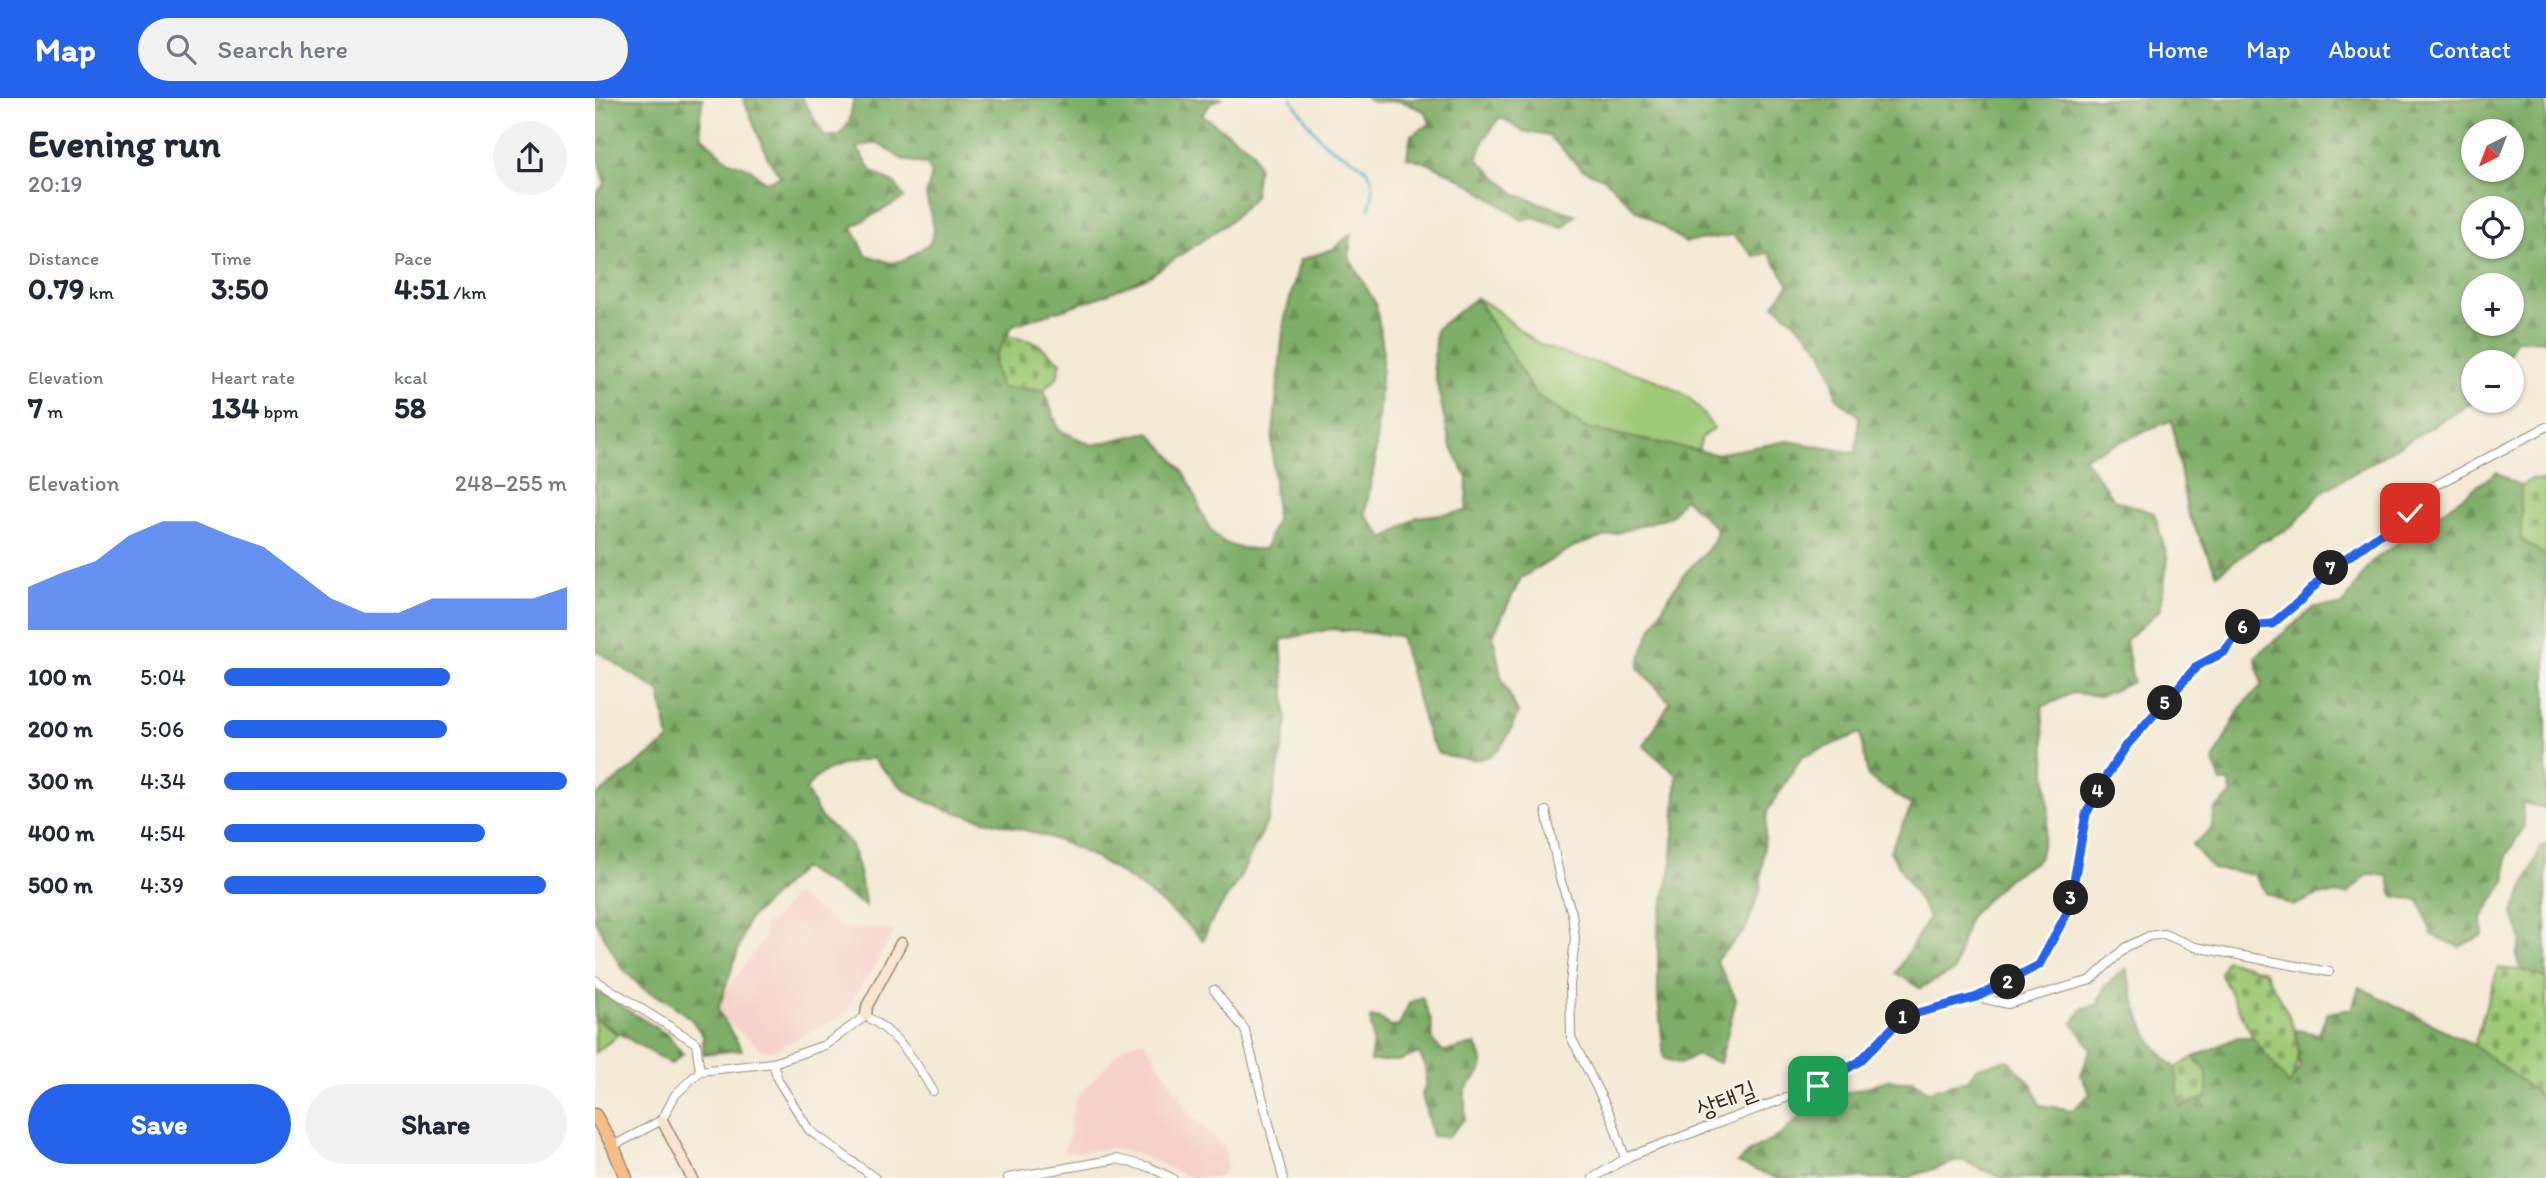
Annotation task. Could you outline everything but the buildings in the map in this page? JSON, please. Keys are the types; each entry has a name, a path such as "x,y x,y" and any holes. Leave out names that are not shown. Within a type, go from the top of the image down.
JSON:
{"main road":[{"path":"595,1115 613,1146 623,1176"},
{"path":"595,1121 623,1176"},
{"path":"595,1129 623,1176"}],"street":[{"name":"상태길","path":"1593,1178 1625,1158 1818,1086 1860,1061 1903,1017 1977,997 2039,965 2069,909 2086,814 2127,745 2197,666 2224,652 2244,626 2272,624 2302,599 2331,569 2410,513 2434,486 2546,427"},
{"path":"1546,811 1565,896 1572,913 1575,938 1570,985 1571,1037 1611,1116 1625,1158"},
{"name":"상태길","path":"1977,997 2008,1004 2091,980 2126,947 2149,936 2164,934 2195,947 2329,972"},
{"path":"613,1146 662,1119 675,1095 700,1071 773,1063 825,1045 866,1016 867,1006 901,943"},
{"path":"595,980 696,1043 700,1071"},
{"path":"1214,990 1245,1030 1283,1178"},
{"path":"866,1016 885,1027 916,1059 933,1091"},
{"path":"773,1063 778,1080 809,1130 875,1178"},
{"path":"662,1119 692,1178"},
{"path":"1008,1178 1117,1159 1149,1167 1172,1178"}],"shaded area":[{"path":"793,894 845,928 895,930 843,1016 774,1050 762,1050 713,1009 764,939 764,926 781,913"},
{"path":"1144,1040 1189,1112 1225,1150 1227,1167 1219,1178 1192,1178 1136,1153 1111,1148 1062,1153 1071,1131 1070,1121 1077,1097 1125,1046"}],"green space":[{"path":"595,98 703,98 700,116 702,137 729,161 751,169 765,182 781,177 768,158 743,98 802,98 825,137 840,135 849,122 854,98 1223,98 1212,102 1202,115 1252,150 1258,167 1254,197 1229,222 1148,277 1097,298 1013,325 993,361 1002,388 1044,390 1059,430 1092,445 1149,432 1187,478 1211,531 1230,545 1245,548 1265,549 1276,519 1272,444 1284,322 1300,260 1333,249 1351,234 1349,258 1376,304 1383,348 1375,462 1365,514 1385,539 1417,517 1466,511 1467,478 1450,444 1433,366 1436,329 1476,298 1535,394 1585,428 1715,454 1788,441 1856,453 1859,416 1836,397 1829,366 1816,344 1774,304 1789,285 1769,253 1754,256 1733,235 1685,242 1635,209 1605,179 1582,169 1549,136 1522,131 1500,117 1484,140 1477,159 1517,195 1576,215 1563,227 1534,217 1522,220 1453,175 1407,157 1411,135 1430,124 1426,112 1401,101 1373,102 1365,98 2546,98 2546,341 2516,339 2511,350 2461,350 2461,409 2322,492 2292,527 2259,543 2217,574 2187,511 2172,420 2084,457 2114,500 2154,513 2168,559 2160,610 2126,640 2133,682 2101,696 2072,693 2042,707 2049,816 2039,859 2007,879 1969,917 1954,971 1920,988 1896,973 1929,917 1890,851 1912,806 1868,777 1860,733 1802,757 1767,812 1760,891 1745,931 1716,960 1736,999 1720,1063 1695,1055 1680,1064 1664,1058 1658,998 1658,926 1672,862 1677,775 1644,746 1670,702 1638,668 1655,622 1667,600 1715,537 1717,529 1684,498 1671,516 1575,546 1521,578 1493,635 1501,677 1518,713 1504,741 1489,756 1469,759 1438,753 1428,735 1400,636 1331,629 1281,640 1287,725 1268,820 1239,879 1212,920 1203,940 1136,883 1099,860 1059,841 930,803 901,787 872,758 826,771 806,790 821,818 848,840 856,858 866,906 802,868 748,920 718,1010 742,1050 703,1054 703,1036 691,1019 669,1002 642,988 621,967 595,920 595,797 669,740 660,692 595,650 595,194 605,184 595,150","holes":["876,142 902,159 927,165 932,174 926,195 934,230 930,243 905,260 891,263 866,255 852,227 904,198 896,185 872,171 857,148"]},
{"path":"1476,298 1494,308 1540,344 1575,357 1648,377 1682,393 1695,404 1714,428 1702,437 1698,451 1585,428 1535,394"},
{"path":"1007,336 1035,342 1061,362 1057,378 1044,390 1001,388 993,361"},
{"path":"2497,472 2521,487 2521,539 2546,556 2546,808 2522,803 2524,827 2506,856 2506,879 2482,918 2483,935 2459,947 2432,935 2420,901 2393,896 2388,876 2368,874 2347,894 2318,895 2293,906 2266,893 2254,874 2213,869 2192,845 2211,830 2215,809 2231,795 2230,782 2221,782 2213,761 2240,708 2262,685 2255,657 2315,607 2342,606 2371,562"},
{"path":"2531,479 2546,481 2546,556 2521,539 2521,487"},
{"path":"2546,844 2546,978 2521,970 2516,956 2522,941 2513,913 2541,847"},
{"path":"2226,960 2264,971 2287,1013 2297,1041 2298,1056 2296,1070 2289,1085 2253,1037 2220,973"},
{"path":"2126,968 2137,1010 2148,1035 2176,1068 2181,1107 2207,1072 2194,1057 2238,1037 2253,1037 2289,1084 2300,1068 2296,1030 2319,1034 2327,1013 2352,1009 2359,987 2474,1045 2546,1100 2546,1178 2002,1178 1961,1160 1906,1178 1776,1178 1737,1163 1749,1152 1781,1135 1813,1104 1891,1079 1899,1082 1912,1080 1928,1091 1968,1080 1977,1067 2008,1060 2033,1086 2040,1105 2073,1110 2090,1094 2081,1075 2091,1048 2073,1023 2083,1008 2097,1005 2105,986"},
{"path":"2498,968 2521,970 2546,978 2546,1100 2474,1045"},
{"path":"595,990 668,1035 683,1054 671,1064 595,1019"},
{"path":"1422,997 1431,1020 1433,1042 1443,1051 1476,1044 1482,1062 1481,1071 1465,1091 1465,1118 1448,1137 1432,1136 1422,1094 1426,1073 1419,1053 1399,1061 1370,1061 1373,1041 1370,1017 1381,1019 1391,1027 1399,1026 1409,1003"},
{"path":"595,1019 618,1035 595,1053"},
{"path":"2194,1057 2207,1072 2207,1097 2180,1107 2176,1068"}],"waterway":[{"path":"1291,98 1325,143 1369,172 1373,193 1369,208"}],"route":[{"path":"1818,1086 1860,1061 1903,1017 1977,997 2039,965 2069,909 2086,814 2127,745 2197,666 2224,652 2244,626 2272,624 2302,599 2331,569 2410,513"}]}
